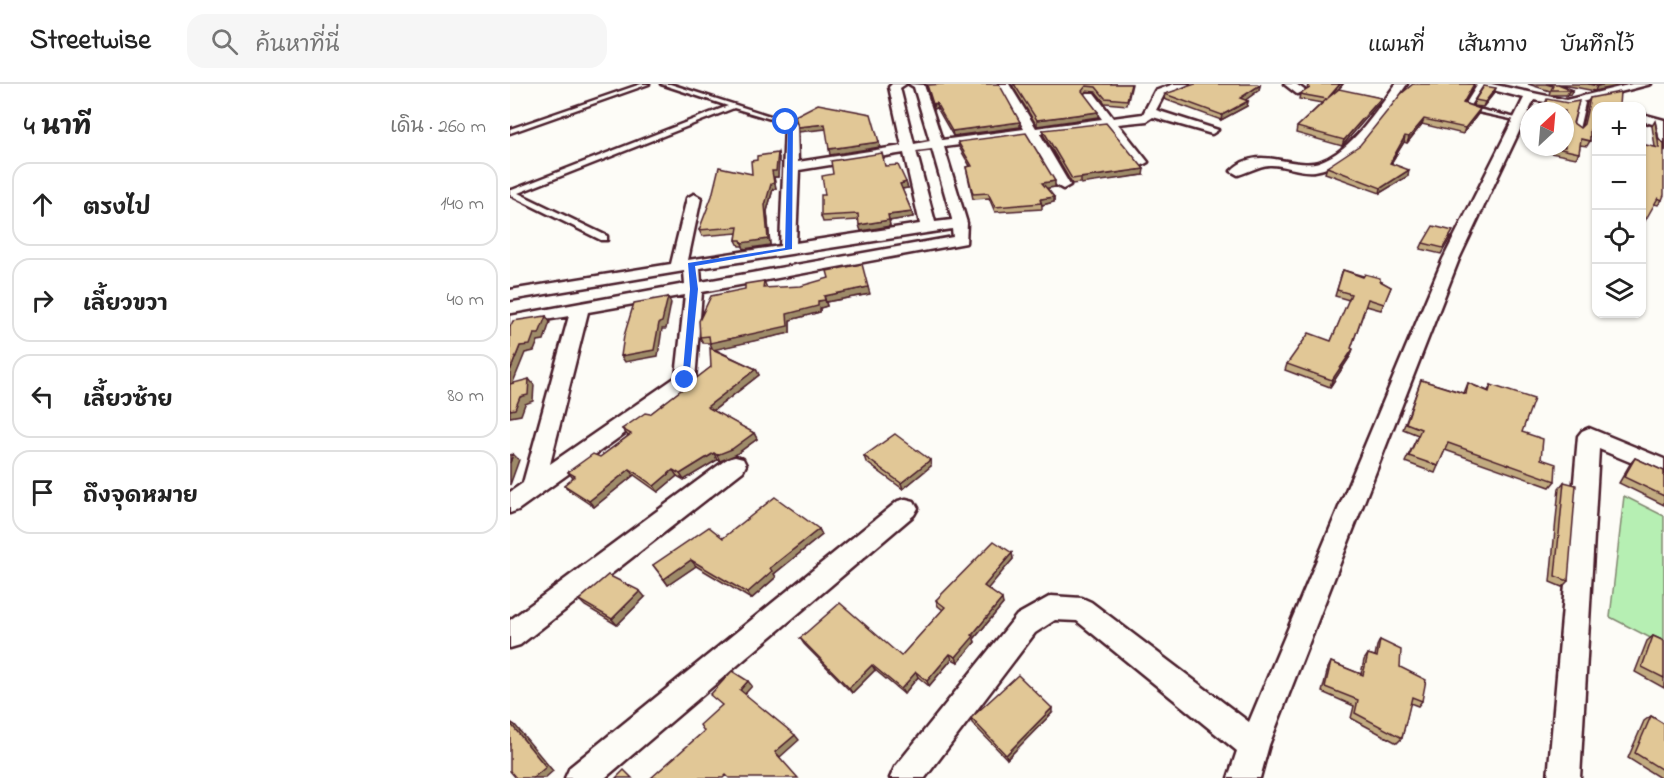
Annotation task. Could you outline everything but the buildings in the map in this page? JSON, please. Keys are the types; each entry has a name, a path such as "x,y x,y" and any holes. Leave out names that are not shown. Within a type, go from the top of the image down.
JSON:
{"street":[{"path":"901,84 894,87 928,229"},
{"path":"510,321 961,240 960,223 919,85 914,84"},
{"path":"1004,84 1063,185"},
{"path":"792,167 936,144 1147,117 1159,93 1184,84"},
{"path":"1289,84 1301,92"},
{"path":"1238,171 1259,161 1270,160 1301,166 1324,165 1348,149 1402,84"},
{"path":"1477,85 1529,98 1566,103 1646,84"},
{"path":"1090,95 1141,162"},
{"path":"1244,778 1254,745 1451,259 1529,98"},
{"path":"1149,112 1212,130"},
{"path":"1646,119 1662,123 1664,145"},
{"path":"786,122 791,124 792,167 788,249"},
{"path":"510,504 685,380 694,289 684,266 694,198"},
{"path":"510,295 960,223"},
{"path":"533,488 580,309"},
{"path":"1564,778 1589,436 1664,468"},
{"path":"510,636 735,465"},
{"path":"581,778 906,508"},
{"path":"906,778 1026,624 1051,608 1082,610 1254,745"}],"lane":[{"path":"510,131 646,84"},
{"path":"664,84 786,122"},
{"path":"1477,85 1466,108 1518,120"},
{"path":"1576,129 1584,100"},
{"path":"511,193 733,105"},
{"path":"511,193 604,238"}],"green space":[{"path":"1624,496 1664,516 1664,645 1610,617"}],"route":[{"path":"685,380 694,289 691,264 788,249 792,147 791,124 786,122"}]}
